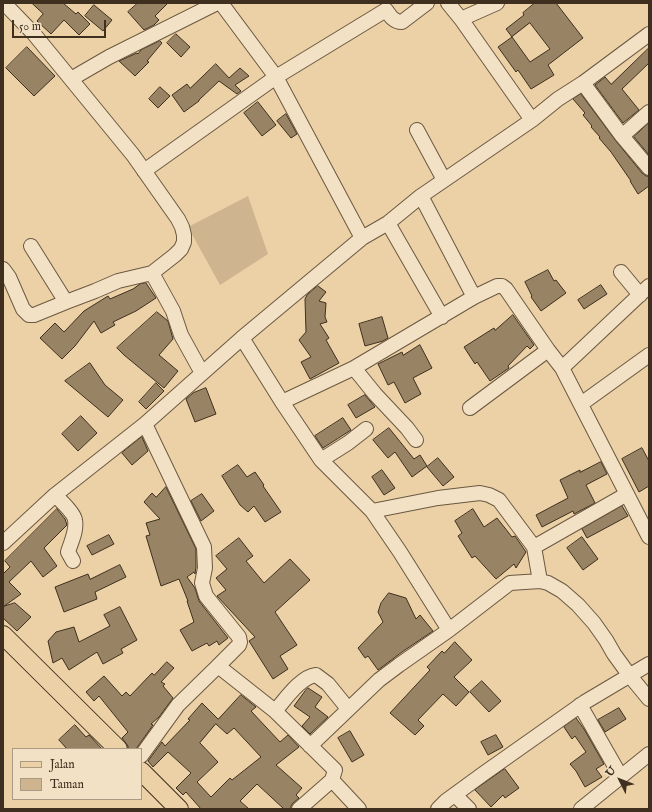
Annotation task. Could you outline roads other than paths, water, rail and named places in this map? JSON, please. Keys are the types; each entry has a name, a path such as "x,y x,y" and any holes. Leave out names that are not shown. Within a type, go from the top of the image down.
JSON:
{"main road":[{"path":"3,635 117,748"},
{"path":"142,772 179,809"}],"street":[{"path":"3,269 23,309 29,315 34,315 118,281 152,273 175,255 184,242 182,226 178,219 133,156 34,34 4,3"},
{"path":"71,78 109,56 217,3"},
{"path":"221,3 276,77 362,238"},
{"path":"144,171 276,77 384,7 392,19 397,22 402,22 427,3"},
{"path":"448,3 461,19 532,120"},
{"path":"461,19 497,3"},
{"path":"3,543 55,495 145,424 242,338 362,238 388,223 421,196 532,120 558,99 583,83 649,34"},
{"path":"583,83 622,136 649,168"},
{"path":"622,136 649,112"},
{"path":"417,130 444,180"},
{"path":"421,196 474,297"},
{"path":"388,223 442,316"},
{"path":"31,246 66,302"},
{"path":"562,368 644,290 621,272"},
{"path":"152,273 173,311 181,335 202,373"},
{"path":"282,402 354,368 474,297 497,286 502,286 506,289 562,368 627,494 644,514 649,537"},
{"path":"242,338 282,402 321,460 372,511 400,552 449,630"},
{"path":"470,408 548,350"},
{"path":"581,404 649,355"},
{"path":"354,368 416,440"},
{"path":"142,755 178,705 240,642 239,637 206,596 202,583 205,568 204,547 145,424"},
{"path":"321,460 348,443 366,429"},
{"path":"372,511 438,498 480,493 489,495 499,500 534,547 540,581"},
{"path":"534,547 627,494"},
{"path":"55,495 75,519 75,531 68,552 73,562"},
{"path":"310,746 379,680 449,630 510,583 540,581 548,583 562,591 578,605 594,623 614,654 649,699"},
{"path":"438,809 455,795 580,705 649,664"},
{"path":"218,666 275,711 335,770 332,780 299,809"},
{"path":"275,711 300,683 310,676 316,675 328,684 345,706 350,707"},
{"path":"580,705 621,777"},
{"path":"581,809 649,754"},
{"path":"332,780 358,809"},
{"path":"455,795 469,809"}]}
